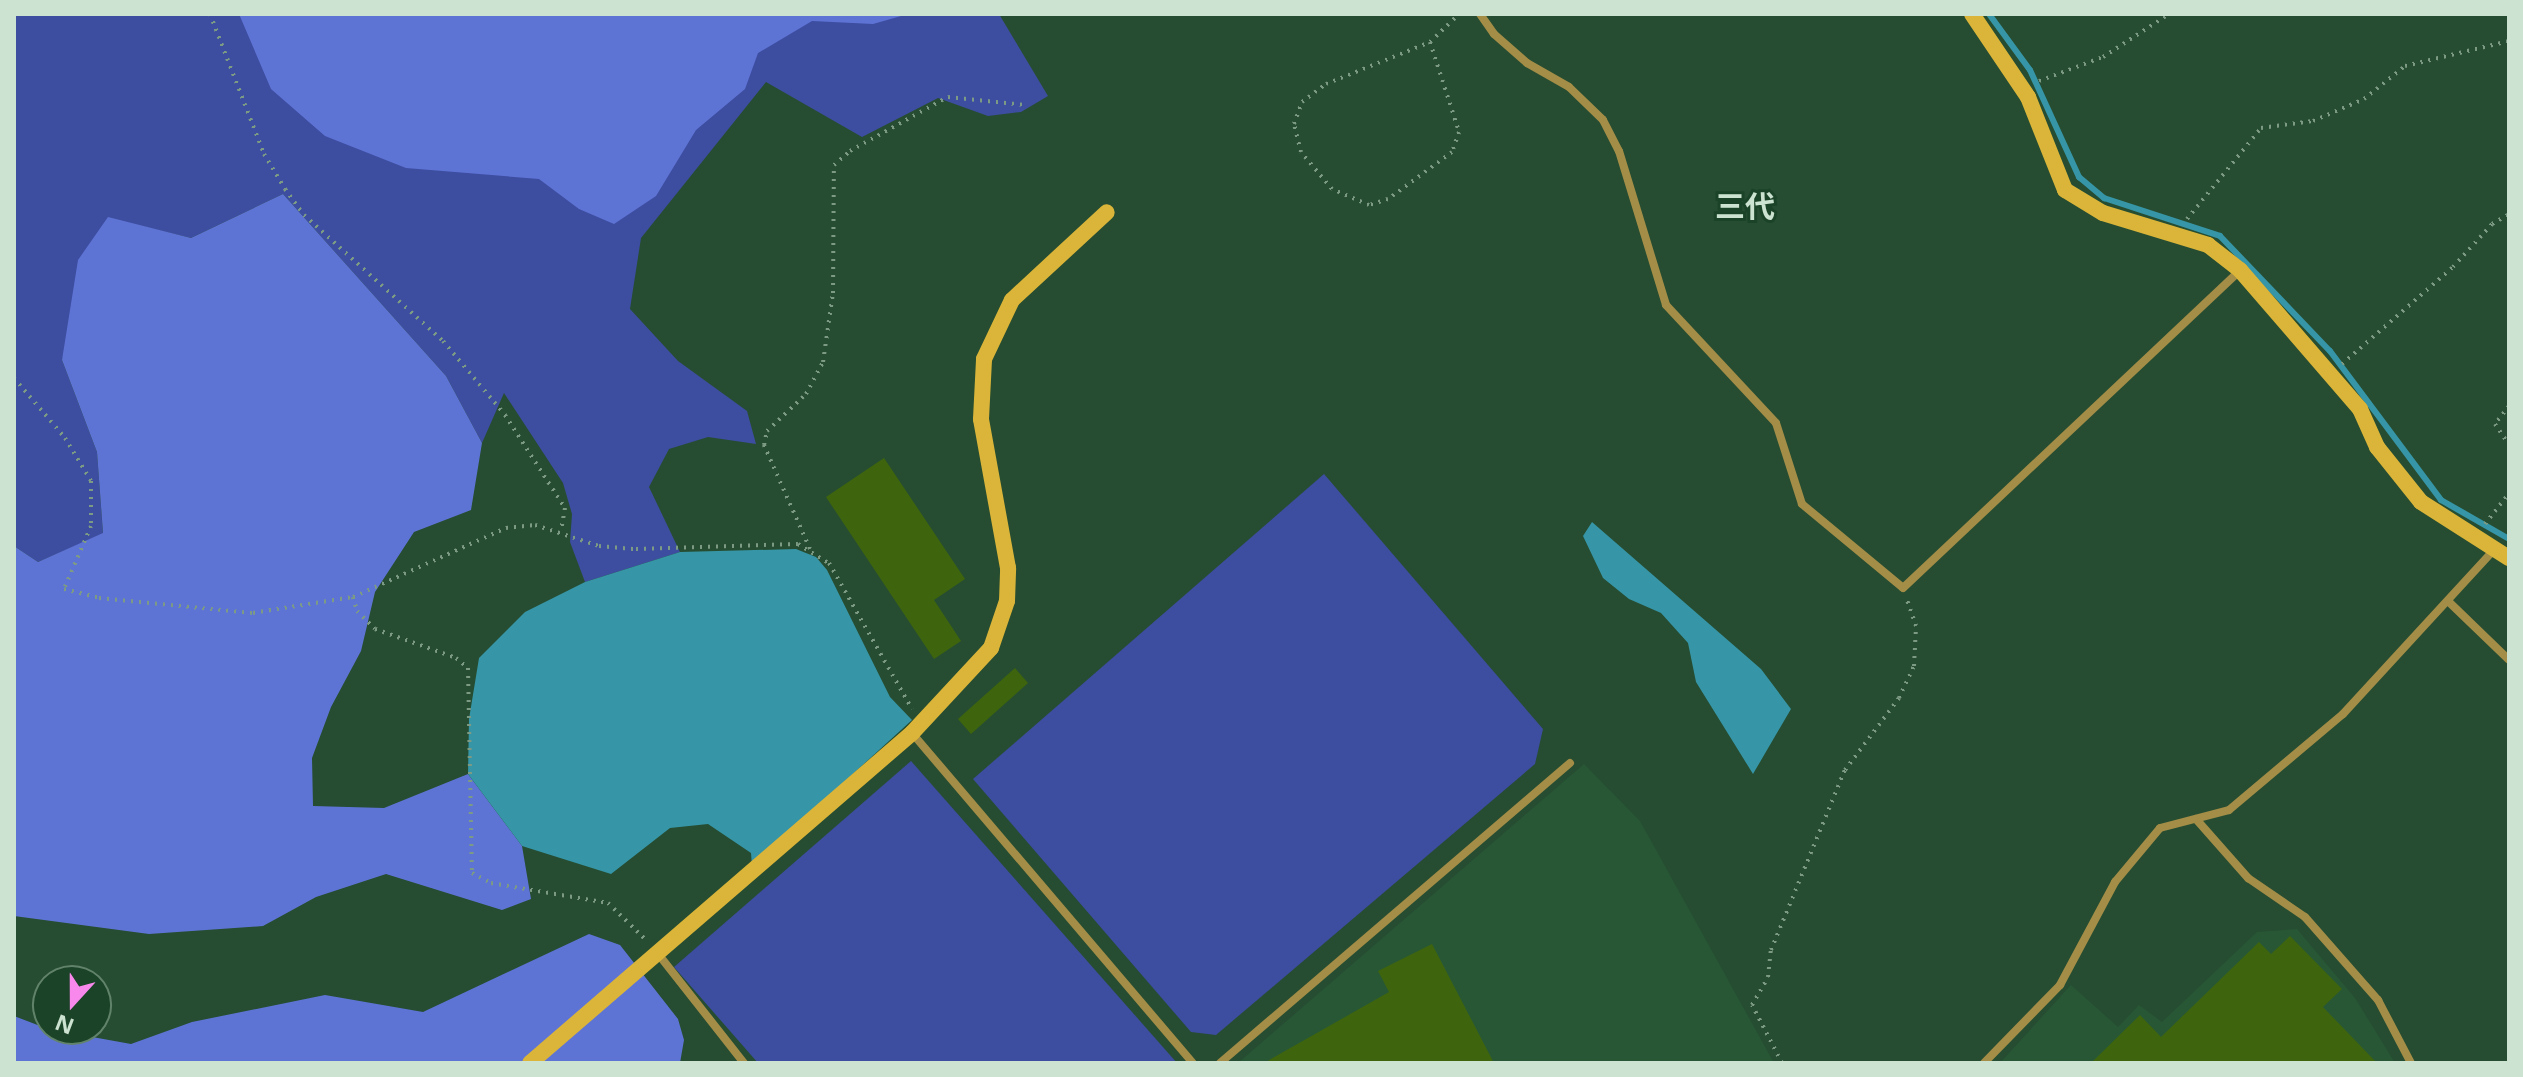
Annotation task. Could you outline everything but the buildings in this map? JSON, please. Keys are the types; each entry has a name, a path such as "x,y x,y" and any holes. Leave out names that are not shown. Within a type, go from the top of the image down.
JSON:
{"street":[{"path":"1480,14 1505,44 1569,87 1603,120 1619,151 1666,305 1776,423 1802,504 1903,588 2240,270"},
{"path":"1972,14 2022,88 2065,190 2103,213 2208,245 2240,270 2360,409 2377,447 2421,502 2473,539 2501,554 2449,602 2343,714 2229,810 2160,828 2115,882 2060,985 1984,1063"},
{"path":"530,1063 659,955 912,733 991,648 1007,601 1008,568 981,419 988,348 1012,300 1107,212"},
{"path":"2449,602 2509,660"},
{"path":"912,733 1193,1063"},
{"path":"1220,1063 1570,763"},
{"path":"2196,819 2248,878 2305,917 2368,989 2411,1063"},
{"path":"659,955 744,1063"}],"path":[{"path":"210,14 264,154 285,189 304,215 443,341 505,415 565,508 561,530"},
{"path":"1430,42 1459,132 1452,152 1388,199 1369,205 1332,189 1301,152 1294,124 1302,102 1326,84 1430,42 1459,14"},
{"path":"2022,88 2103,57 2169,14"},
{"path":"2175,235 2261,128 2313,121 2364,99 2405,66 2509,41"},
{"path":"810,549 764,445 767,431 806,394 823,362 833,293 834,165 850,151 948,97 1025,105"},
{"path":"2331,374 2453,267 2492,224 2509,214"},
{"path":"14,378 65,438 91,481 91,526 64,589 227,614 302,609 353,597 485,534 535,525 561,530 599,546 762,542 810,549 829,563 906,703 925,720"},
{"path":"2509,406 2495,424 2509,445"},
{"path":"2473,539 2509,493"},
{"path":"1782,1063 1752,1005 1768,977 1771,950 1845,770 1899,698 1914,666 1916,626 1903,588"},
{"path":"353,597 357,611 375,629 456,658 468,668 472,873 491,883 608,903 659,955"}],"shaded area":[{"path":"14,14 999,14 1048,96 1021,112 988,116 938,98 862,137 766,82 641,238 630,309 678,361 747,411 756,444 708,437 669,449 649,487 680,552 585,582 570,542 572,514 563,483 504,393 482,443 446,376 283,194 191,238 108,218 62,360 97,452 103,534 38,562 14,546"},
{"path":"239,14 908,14 873,24 812,21 758,53 745,89 696,130 656,196 614,224 579,209 539,179 406,168 325,136 271,89"},
{"path":"283,194 446,376 482,443 471,510 414,532 375,592 361,651 331,707 312,758 313,806 384,808 468,774 522,846 531,899 502,910 386,874 316,897 263,926 149,934 14,916 14,546 38,562 103,533 97,452 62,360 78,260 108,217 191,238"},
{"path":"1324,474 1543,729 1535,764 1216,1035 1191,1032 973,779"},
{"path":"1592,522 1761,669 1791,709 1753,774 1696,682 1688,643 1661,613 1629,599 1603,578 1583,536"},
{"path":"796,549 816,557 827,570 890,697 912,720 752,866 751,853 708,824 670,828 611,874 522,846 468,774 469,719 479,658 525,612 585,582 680,552"},
{"path":"911,761 1177,1063 758,1063 674,967"},
{"path":"1584,764 1640,821 1774,1063 1238,1063"},
{"path":"2297,929 2355,998 2395,1063 2000,1063 2071,985 2118,1027 2139,1005 2162,1022 2257,932"},
{"path":"589,934 620,945 678,1019 684,1040 680,1063 14,1063 14,1016 32,1023 32,1045 112,1045 112,1041 131,1044 192,1022 325,995 423,1012"}],"waterway":[{"path":"1989,14 2030,70 2079,177 2104,198 2220,236 2330,351 2441,500 2509,539"}],"district":[{"name":"三代","path":"1745,206"}]}
